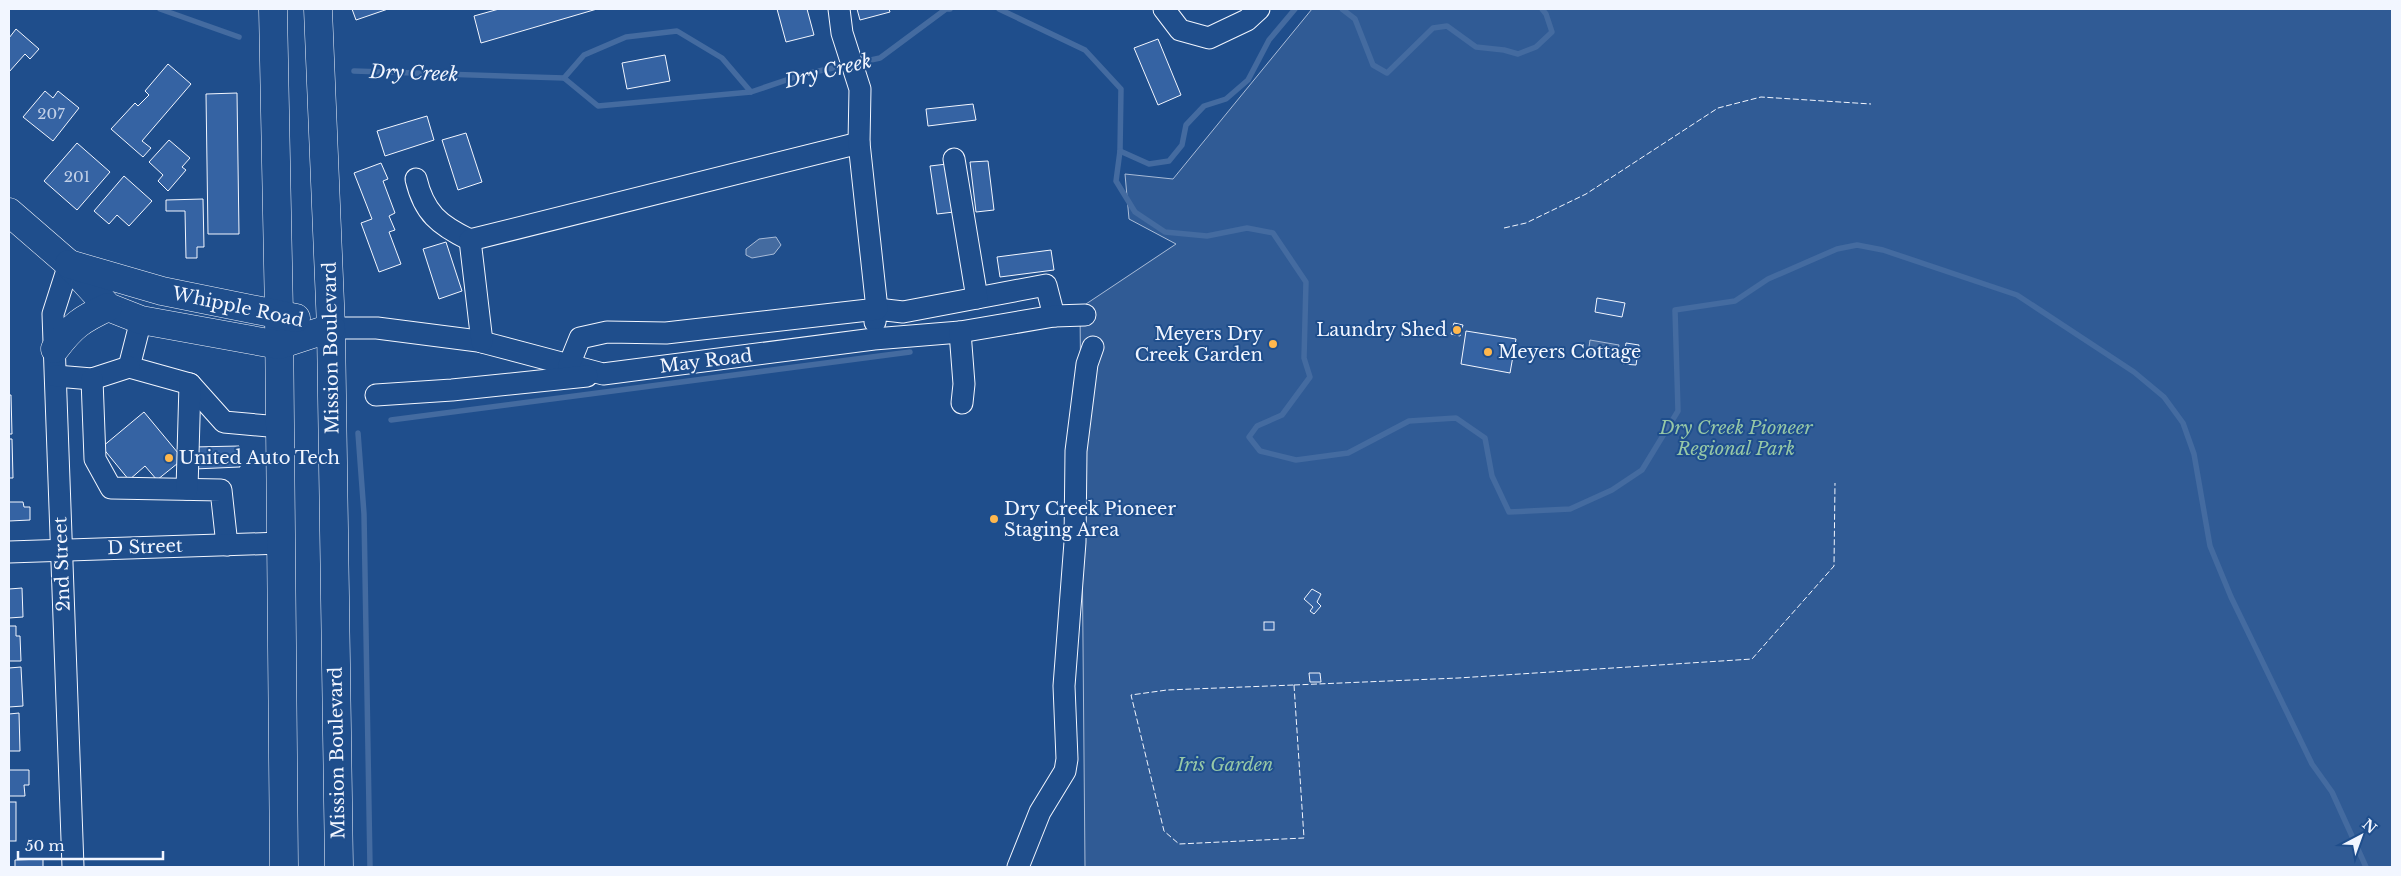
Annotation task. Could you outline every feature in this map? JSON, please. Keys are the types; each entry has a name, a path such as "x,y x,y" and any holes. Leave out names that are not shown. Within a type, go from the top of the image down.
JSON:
{"main road":[{"path":"273,9 279,314 284,867"},
{"name":"Mission Boulevard","path":"318,9 331,328 339,867"},
{"name":"Whipple Road","path":"9,212 70,264 108,308 141,320 279,344 331,328"},
{"name":"Whipple Road","path":"70,264 162,291 279,314 331,328"},
{"path":"55,349 69,330 81,320 108,308"}],"street":[{"path":"839,9 842,33 860,89 859,143 877,308 875,322 878,339"},
{"path":"1164,9 1180,30 1209,38 1247,20 1259,9"},
{"path":"416,180 420,197 433,217 455,233 470,240 859,143"},
{"path":"954,159 977,298"},
{"path":"470,240 482,342"},
{"name":"2nd Street","path":"70,264 54,314 73,867"},
{"path":"569,365 580,338 607,332 666,333 877,308 903,312 1046,285 1054,316"},
{"name":"May Road","path":"331,328 377,328 482,342 603,374 878,339 960,332 1054,316 1085,315"},
{"path":"129,367 141,320"},
{"path":"960,332 964,384 962,403"},
{"path":"1018,867 1040,812 1064,772 1067,759 1064,686 1074,542 1076,451 1087,364 1093,347"},
{"path":"56,376 92,379 129,367 190,384 224,422 280,427"},
{"path":"376,395 452,390 603,374"},
{"path":"92,379 95,459 111,488 222,490 226,545"},
{"path":"187,489 190,384"},
{"name":"D Street","path":"9,552 281,543"}],"green space":[{"name":"Dry Creek Pioneer Regional Park","path":"1312,9 2392,9 2392,867 1085,867 1080,308 1176,244 1129,219 1125,174 1173,179"}],"shaded area":[{"path":"776,237 781,245 774,254 752,258 746,255 746,249 759,239"},
{"path":"1590,340 1619,345 1616,359 1588,354"}],"building":[{"path":"352,9 388,9 356,20"},
{"path":"499,9 597,9 481,43 474,16"},
{"path":"777,9 807,9 814,35 786,42"},
{"path":"857,9 889,9 890,12 860,20"},
{"path":"16,29 39,49 30,59 25,54 9,72 9,38"},
{"path":"1158,39 1181,95 1158,105 1134,48"},
{"path":"665,55 670,81 627,89 622,63"},
{"path":"168,64 191,84 142,141 151,148 143,157 111,129 135,103 138,106 149,95 145,91"},
{"path":"45,91 53,98 58,91 79,108 53,141 23,117"},
{"path":"237,93 239,234 208,234 206,94"},
{"path":"973,104 976,120 928,126 926,109"},
{"path":"427,116 434,140 385,156 377,131"},
{"path":"466,133 482,182 458,190 442,140"},
{"path":"169,140 190,158 182,167 186,170 168,191 158,181 163,175 149,162"},
{"path":"77,143 110,172 77,210 44,181"},
{"path":"988,161 994,210 976,212 970,162"},
{"path":"381,163 388,179 383,181 395,213 389,216 395,230 389,232 401,264 379,272 361,223 372,219 354,173"},
{"path":"947,164 954,212 937,214 930,166"},
{"path":"124,176 152,201 129,226 117,215 109,224 94,211"},
{"path":"203,199 204,247 197,247 197,258 186,258 185,211 166,211 166,200"},
{"path":"446,242 462,291 439,299 423,249"},
{"path":"1051,250 1054,270 1000,277 997,257"},
{"path":"1597,298 1625,303 1622,317 1595,312"},
{"name":"Laundry Shed","path":"1454,323 1463,325 1460,336 1451,334"},
{"name":"Meyers Cottage","path":"1466,331 1516,339 1510,373 1461,364"},
{"path":"1626,343 1639,345 1636,365 1623,364"},
{"path":"9,395 11,395 12,434 9,434"},
{"path":"144,412 183,459 157,480 145,466 129,480 102,447"},
{"path":"9,439 12,439 13,478 9,478"},
{"path":"239,446 240,467 194,469 193,447"},
{"path":"9,502 23,502 24,507 30,507 30,520 9,521"},
{"path":"22,588 23,617 9,618 9,589"},
{"path":"1312,589 1321,594 1317,602 1321,606 1314,614 1310,611 1313,607 1304,599"},
{"path":"1264,622 1274,622 1274,630 1264,630"},
{"path":"9,626 16,626 16,636 20,636 21,661 9,661"},
{"path":"21,667 23,706 9,707 9,668"},
{"path":"1309,673 1320,673 1321,682 1310,682"},
{"path":"19,713 20,751 9,751 9,714"},
{"path":"9,770 29,770 29,785 24,785 25,796 9,796"},
{"path":"9,802 16,802 16,841 9,841"},
{"path":"43,859 43,867 15,867 15,860"}],"waterway":[{"name":"Dry Creek","path":"160,9 239,37"},
{"name":"Dry Creek","path":"857,63 880,58 946,9 950,9"},
{"path":"999,9 1085,50 1121,89 1120,151 1116,181 1135,212 1165,232 1207,236 1247,228 1273,233 1306,282 1304,358 1310,377 1282,415 1257,426 1249,437 1260,451 1296,460 1348,453 1409,421 1456,418 1485,438 1492,476 1509,512 1570,509 1612,490 1642,470 1678,411 1675,310 1735,301 1768,279 1837,249 1857,245 1883,250 2017,295 2134,372 2164,397 2183,423 2194,454 2210,546 2231,597 2312,764 2332,792 2366,867"},
{"name":"Dry Creek","path":"1120,151 1149,164 1169,161 1182,145 1186,125 1204,106 1226,99 1248,80 1269,40 1295,9"},
{"name":"Dry Creek","path":"1342,9 1355,19 1373,65 1387,73 1433,28 1447,26 1476,47 1504,50 1518,54 1536,47 1552,32 1546,14 1542,9"},
{"name":"Dry Creek","path":"564,78 584,55 626,37 677,31 722,58 751,92"},
{"name":"Dry Creek","path":"354,71 564,78 598,106 751,92 804,74 848,65"},
{"path":"391,420 910,352"},
{"path":"358,433 364,514 370,867"}],"fence":[{"path":"1504,228 1526,223 1586,194 1718,108 1761,97 1871,104"},
{"path":"1294,685 1458,678 1752,659 1834,566 1835,483"},
{"path":"1294,685 1304,838 1179,844 1164,831 1131,695 1167,690 1294,685"}],"place":[{"name":"Laundry Shed","path":"1457,330"},
{"name":"Meyers Dry Creek Garden","path":"1273,344"},
{"name":"Meyers Cottage","path":"1488,352"},
{"name":"United Auto Tech","path":"169,458"},
{"name":"Dry Creek Pioneer Staging Area","path":"994,519"}],"park label":[{"name":"Iris Garden","path":"1225,765"}]}
